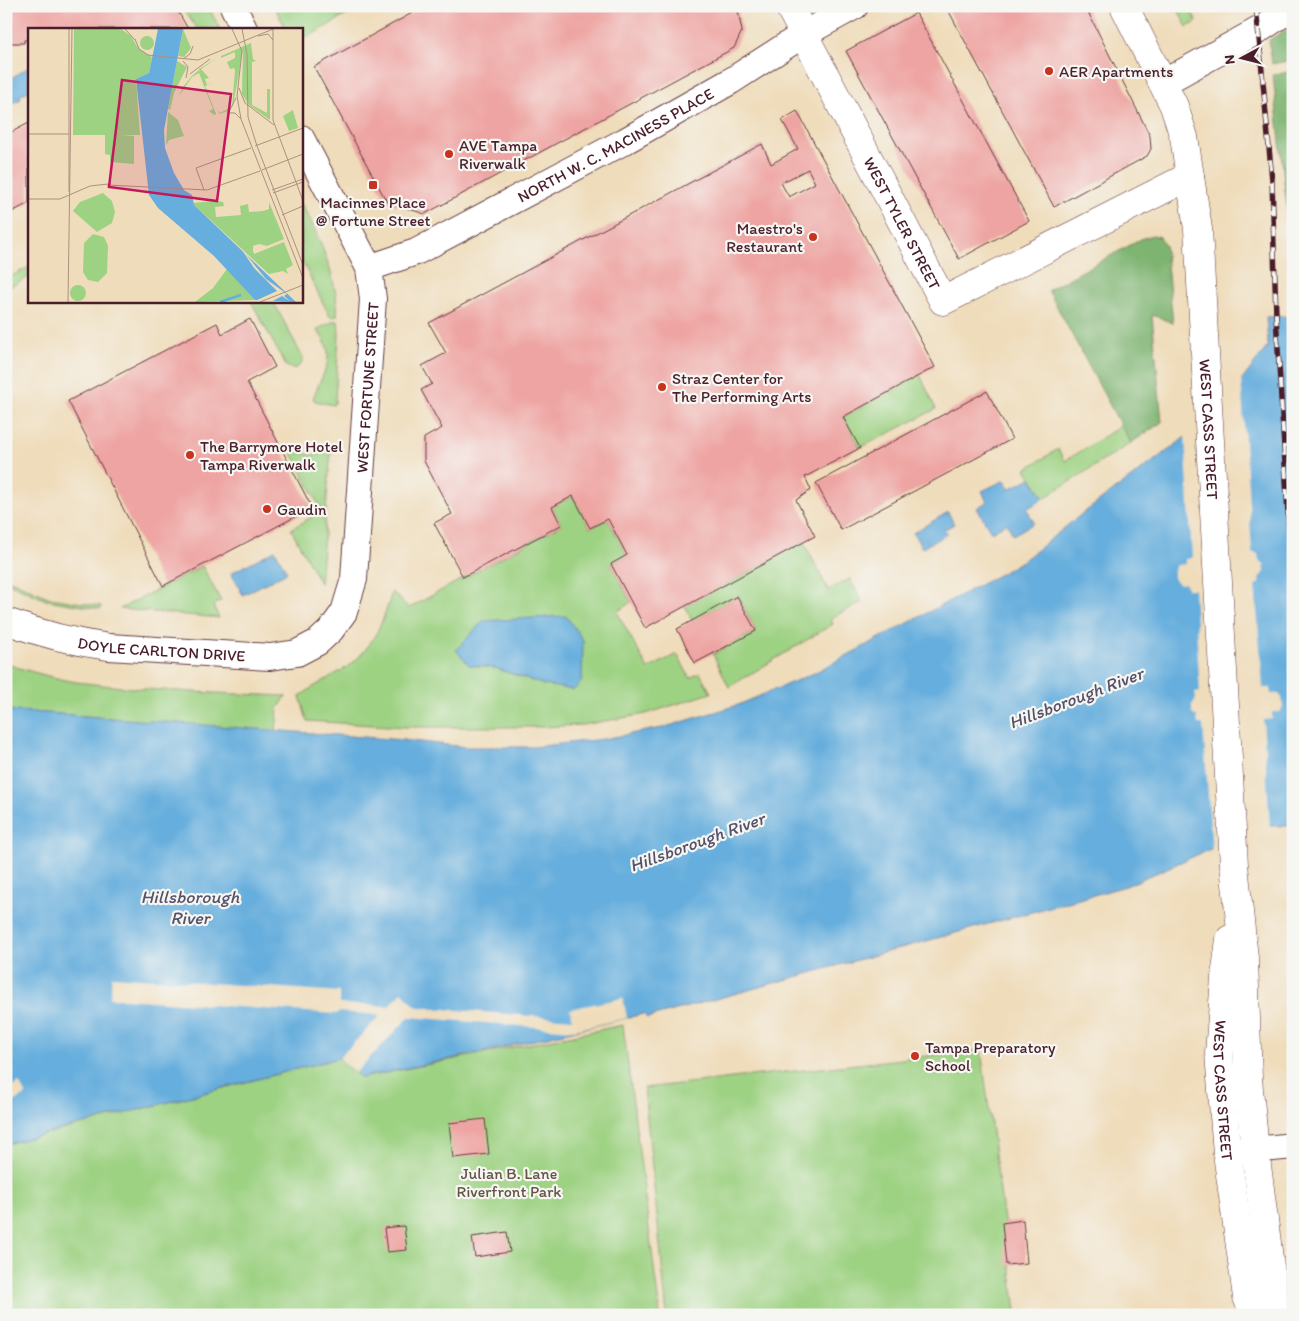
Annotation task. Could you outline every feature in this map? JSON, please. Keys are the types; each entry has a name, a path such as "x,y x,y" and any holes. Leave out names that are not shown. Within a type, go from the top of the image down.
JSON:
{"street":[{"path":"233,6 244,28"},
{"name":"WEST TYLER STREET","path":"789,6 943,300 1190,176"},
{"name":"NORTH W. C. MACINESS PLACE","path":"369,268 416,252 625,141 731,81 804,34 855,6"},
{"name":"WEST CASS STREET","path":"1124,6 1174,106 1184,137 1198,228 1234,865 1244,958 1248,1079 1275,1305 1273,1315"},
{"path":"1163,83 1259,30 1293,7"},
{"name":"WEST FORTUNE STREET","path":"302,140 369,268 372,308 354,579 344,612 331,630 318,642"},
{"name":"DOYLE CARLTON DRIVE","path":"6,621 39,634 85,644 118,648 270,657 297,653 318,642"},
{"name":"WEST CASS STREET","path":"1234,865 1231,938 1225,978 1219,1053 1228,1153 1247,1298 1254,1315"},
{"path":"1228,1153 1293,1146"}],"green space":[{"path":"183,6 208,6 219,28 197,28 183,10"},
{"path":"274,6 362,6 302,40 302,28 285,28"},
{"path":"1176,6 1189,6 1197,22 1187,27"},
{"path":"1293,26 1293,60 1272,64 1269,40"},
{"path":"1293,71 1293,266 1273,75"},
{"path":"302,205 326,258 335,289 337,316 330,317 302,261"},
{"path":"1153,235 1160,237 1165,246 1173,323 1152,315 1162,422 1131,443 1048,290 1143,238"},
{"path":"28,268 28,278 6,289 6,279"},
{"path":"252,302 274,302 302,356 302,363 298,367 291,368 286,366"},
{"path":"333,321 338,321 339,333 335,403 333,405 313,399 328,357 324,340 317,330"},
{"path":"920,375 936,409 860,448 843,417"},
{"path":"1121,426 1131,443 1044,498 1026,469 1058,449 1065,461"},
{"path":"289,447 300,452 315,455 331,450 320,583 291,529 322,511"},
{"path":"573,496 590,528 608,519 627,555 611,564 631,602 617,612 648,669 677,654 690,678 700,673 711,693 646,714 582,725 541,727 406,727 307,721 300,696 358,658 377,632 392,592 409,608 561,525 552,507","holes":["483,621 544,685 495,668 469,665"]},
{"path":"804,542 828,590 850,579 862,602 831,618 833,624 729,687 713,654 756,631 738,596 692,621 685,606"},
{"path":"202,566 221,601 213,605 219,618 120,609"},
{"path":"6,578 50,598 101,606 101,609 46,600 6,582"},
{"path":"6,664 76,682 128,688 286,696 278,709 276,731 6,710"},
{"name":"Julian B. Lane Riverfront Park","path":"623,1025 660,1315 6,1315 6,1144 339,1058 361,1078"},
{"path":"981,1050 1016,1310 1013,1315 667,1315 644,1088"}],"water":[{"path":"28,68 28,91 20,95 21,99 6,106 6,81"},
{"name":"Hillsborough River","path":"1283,316 1293,318 1293,826 1263,826 1126,886 647,1018 643,1014 493,1050 361,1078 339,1058 6,1144 6,710 403,740 467,747 533,747 603,739 662,728 738,705 812,674 1002,573 1028,557 1220,409 1268,346 1266,317"},
{"path":"1031,478 1044,498 1027,509 1034,523 1013,535 1007,523 991,532 977,508 987,502 982,491 1005,480 1009,489"},
{"path":"948,512 954,524 944,530 947,534 922,548 913,533"},
{"path":"275,550 287,572 243,595 231,573"},
{"path":"566,616 583,640 582,681 574,690 544,685 495,668 469,665 456,650 483,621"}],"pier":[{"path":"1241,377 1252,552 1258,554 1259,560 1264,564 1265,572 1259,578 1260,583 1255,585 1263,688 1270,688 1271,694 1279,694 1282,698 1283,707 1280,712 1272,712 1272,719 1263,720 1270,829 1264,829 1212,851 1203,724 1198,724 1197,717 1192,714 1192,705 1196,699 1195,693 1200,692 1194,589 1187,589 1186,583 1180,584 1174,580 1174,570 1177,565 1186,564 1185,559 1192,558 1185,434 1219,407"},
{"path":"112,976 339,992 339,1004 389,1006 402,992 417,1007 572,1019 570,1009 623,998 627,1018 574,1030 409,1017 355,1073 339,1058 381,1015 338,1012 337,1014 110,998"},
{"path":"19,1083 26,1095 6,1106 6,1091"}],"building":[{"path":"6,6 175,6 187,28 28,28 28,40 24,40 24,43 6,43"},
{"name":"AVE Tampa Riverwalk","path":"425,6 737,6 742,31 734,48 425,214 387,202 314,67"},
{"name":"AER Apartments","path":"946,6 1085,6 1150,136 1151,149 1147,156 1054,207"},
{"path":"916,13 1029,221 959,259 846,51"},
{"name":"Straz Center for The Performing Arts","path":"797,111 935,367 843,417 860,448 805,477 811,490 796,500 815,536 645,628 611,564 627,555 608,519 590,528 573,496 552,507 561,525 463,577 434,523 452,514 424,461 424,438 442,428 421,390 432,384 422,366 446,353 429,323 762,144 771,164 798,149 782,120","holes":["808,169 815,183 789,197 781,183"]},
{"path":"28,124 28,204 6,215 6,135"},
{"name":"The Barrymore Hotel Tampa Riverwalk","path":"250,319 275,367 247,382 312,508 163,586 68,401 217,323 222,334"},
{"path":"987,391 1012,439 841,530 816,483"},
{"path":"737,596 756,631 695,663 677,629"},
{"path":"485,1119 489,1154 453,1158 449,1123"},
{"path":"1023,1220 1027,1263 1006,1265 1002,1223"},
{"path":"404,1226 407,1250 387,1252 384,1228"},
{"path":"507,1232 510,1252 475,1257 472,1237"}],"railway":[{"path":"1256,6 1272,180 1276,316 1293,595"}],"place":[{"name":"AER Apartments","path":"1049,71"},
{"name":"AVE Tampa Riverwalk","path":"449,154"},
{"name":"Macinnes Place @ Fortune Street","path":"373,185"},
{"name":"Maestro's Restaurant","path":"813,237"},
{"name":"Straz Center for The Performing Arts","path":"662,387"},
{"name":"The Barrymore Hotel Tampa Riverwalk","path":"190,455"},
{"name":"Gaudin","path":"267,509"},
{"name":"Tampa Preparatory School","path":"915,1056"}]}
